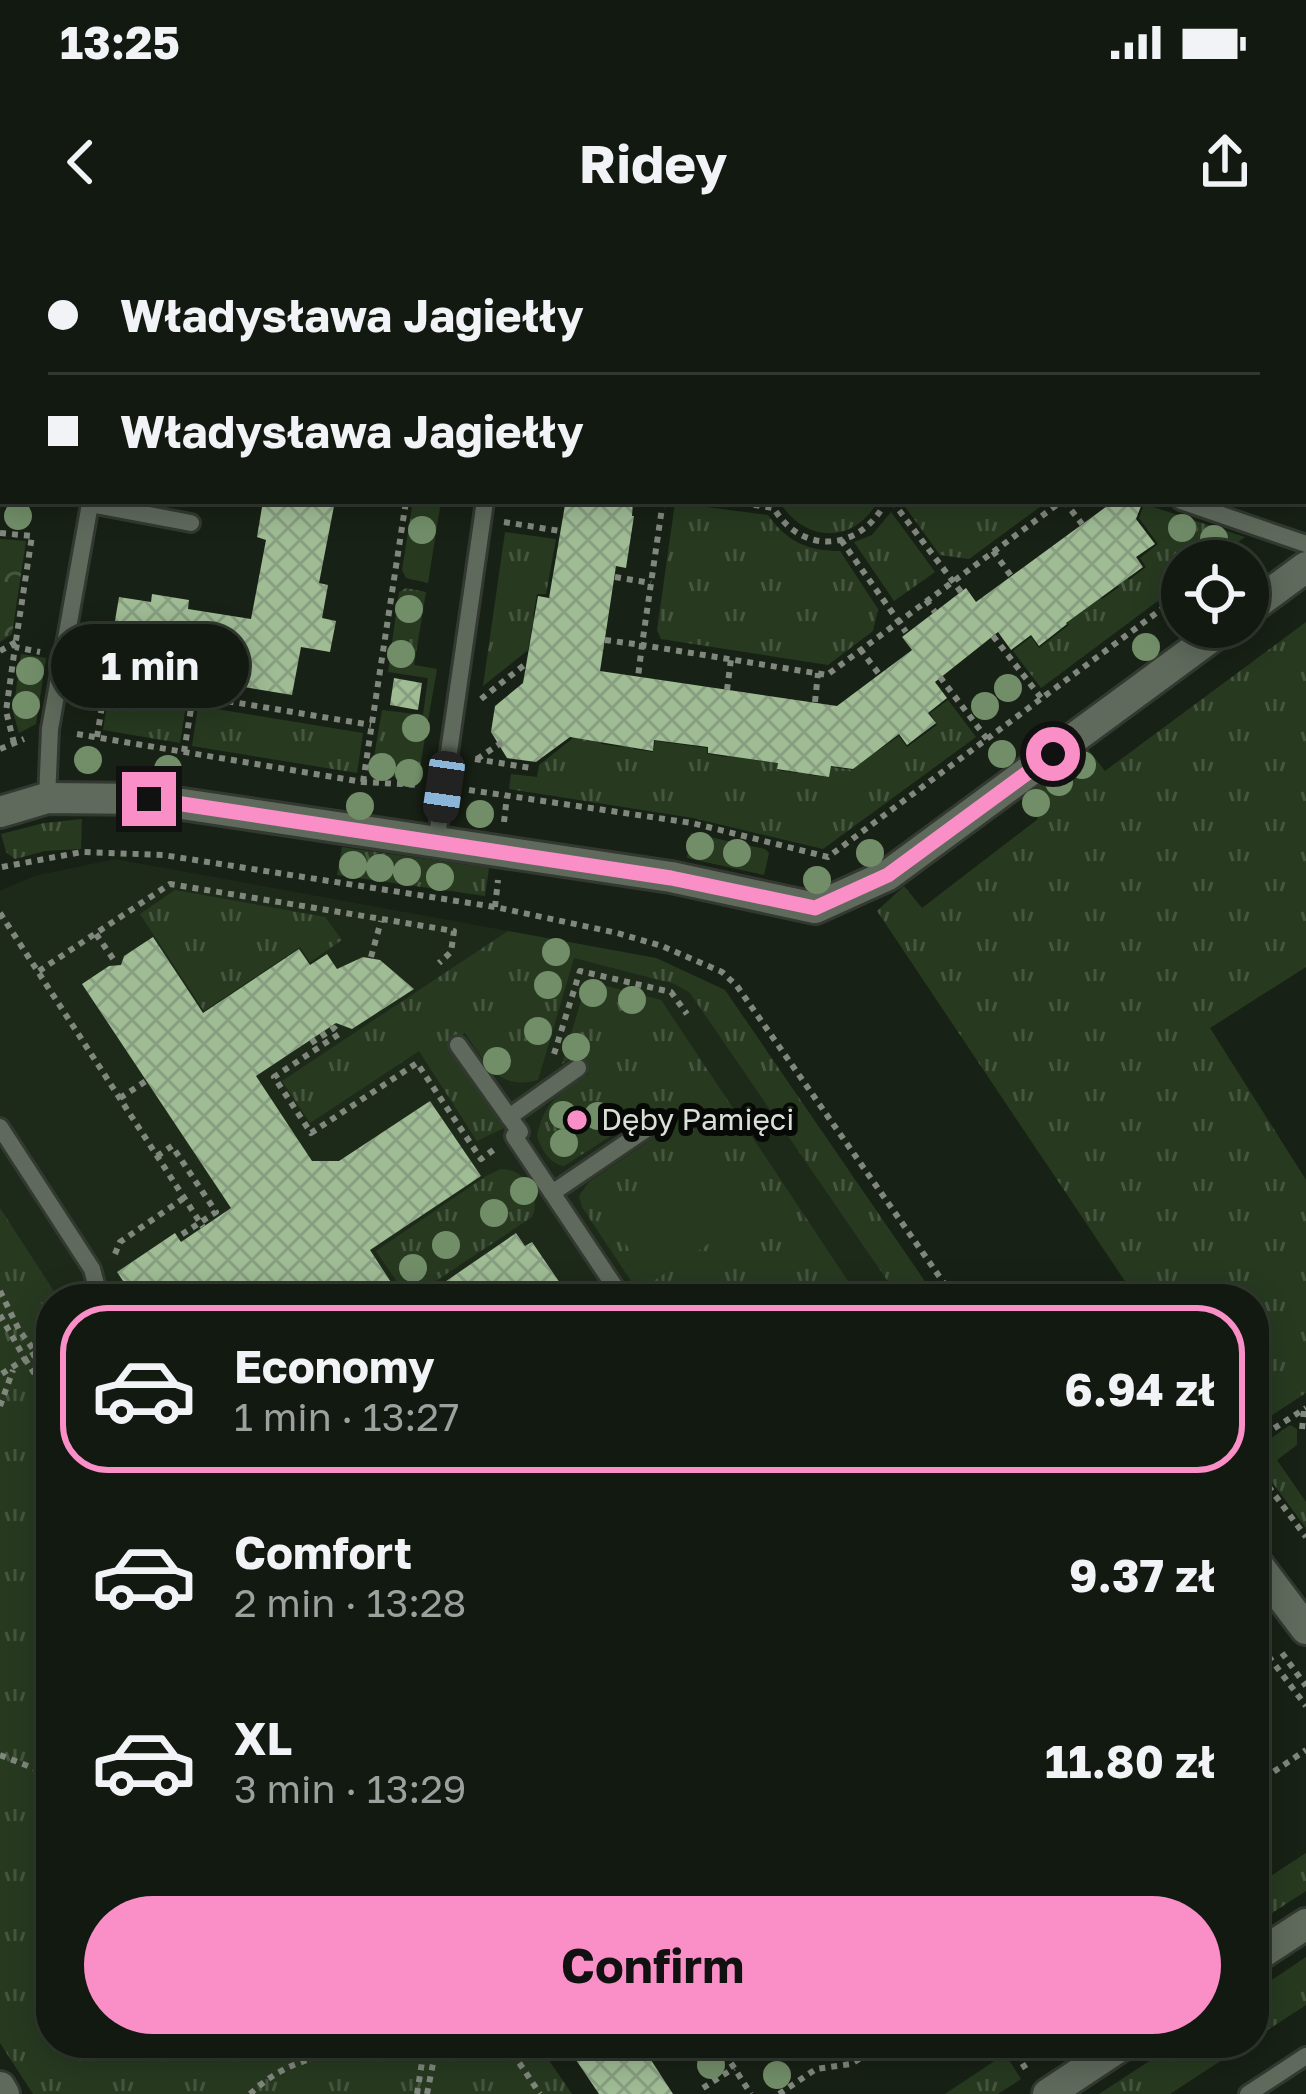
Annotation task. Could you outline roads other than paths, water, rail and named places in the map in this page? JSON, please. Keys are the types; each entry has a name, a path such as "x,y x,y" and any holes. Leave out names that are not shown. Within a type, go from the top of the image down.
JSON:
{"street":[{"path":"1269,594 1306,567"},
{"path":"0,812 47,798 149,799 671,878 815,908 888,875 1196,648"},
{"path":"1269,1580 1306,1629"},
{"path":"1269,1948 1306,1924"},
{"path":"1040,2086 1095,2058"}],"lane":[{"path":"47,798 50,729 83,504"},
{"path":"88,504 190,523"},
{"path":"436,843 484,504"},
{"path":"1190,504 1306,544"},
{"path":"458,1045 520,1132 514,1136 613,1284"},
{"path":"509,1117 578,1068"},
{"path":"0,1127 92,1269 96,1284"},
{"path":"552,1193 645,1130"},
{"path":"1248,2094 1306,2056"}],"place":[{"name":"Dęby Pamięci","path":"577,1120"}]}
